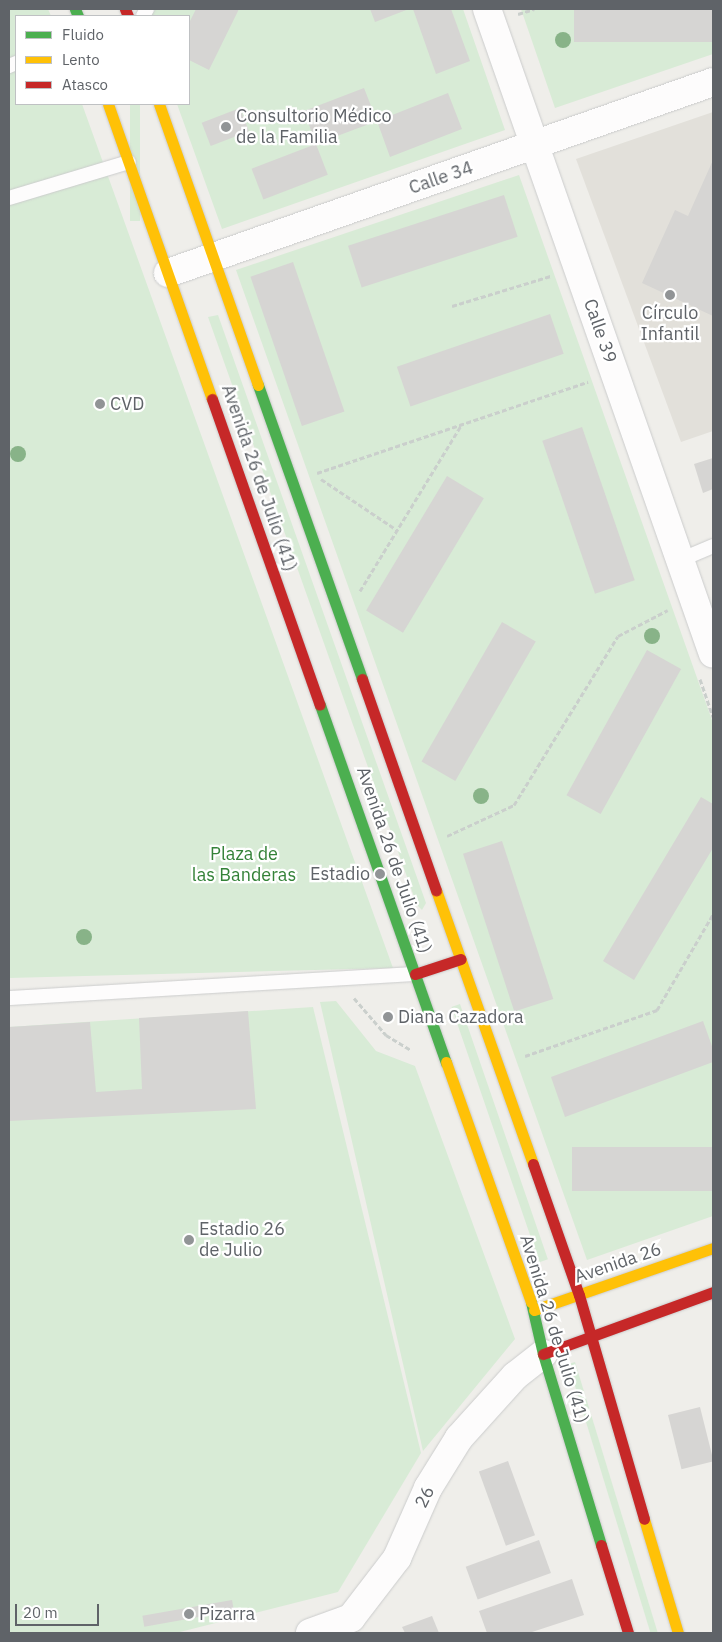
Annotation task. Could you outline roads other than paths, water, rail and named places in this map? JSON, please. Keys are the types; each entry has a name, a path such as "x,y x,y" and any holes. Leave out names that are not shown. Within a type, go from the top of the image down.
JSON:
{"main road":[{"name":"Avenida 26 de Julio (41)","path":"108,105 534,1310 543,1354 628,1633"},
{"name":"Avenida 26 de Julio (41)","path":"159,105 579,1295 589,1338 678,1633"},
{"path":"415,974 461,959"},
{"name":"Avenida 26","path":"534,1310 713,1248"},
{"path":"543,1354 713,1292"}],"street":[{"name":"Calle 39","path":"487,9 693,597 705,662"},
{"name":"Calle 34","path":"168,273 713,82"},
{"name":"26","path":"310,1633 350,1618 397,1558 428,1488 459,1438 515,1376 543,1354"}],"lane":[{"path":"9,198 129,162"},
{"path":"680,560 713,546"},
{"path":"9,998 415,974"}],"place":[{"name":"Consultorio Médico de la Familia","path":"226,127"},
{"name":"Círculo Infantil","path":"670,295"},
{"name":"CVD","path":"100,404"},
{"name":"Estadio","path":"380,874"},
{"name":"Diana Cazadora","path":"388,1017"},
{"name":"Estadio 26 de Julio","path":"189,1240"},
{"name":"Pizarra","path":"189,1614"}],"park label":[{"name":"Plaza de las Banderas","path":"244,865"}]}
